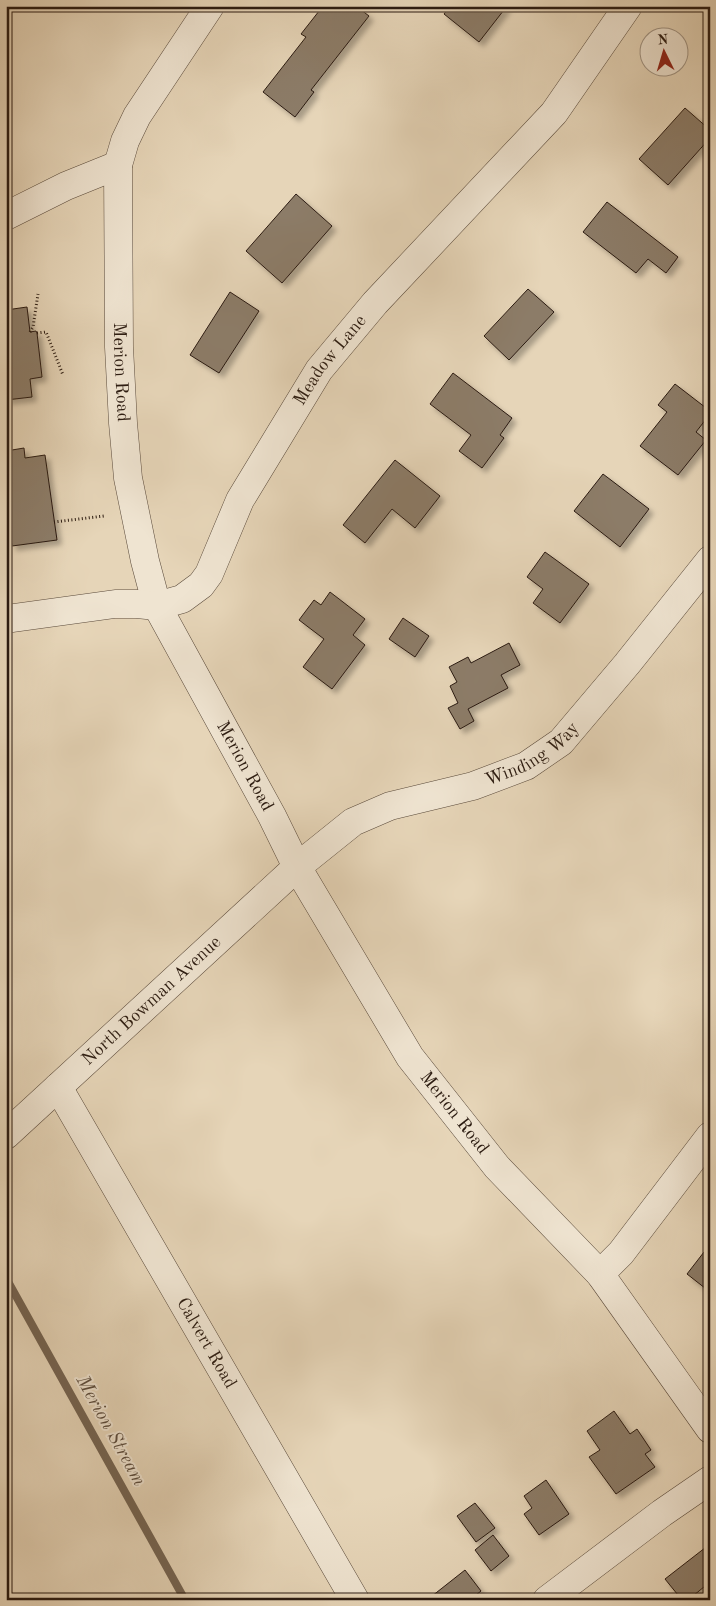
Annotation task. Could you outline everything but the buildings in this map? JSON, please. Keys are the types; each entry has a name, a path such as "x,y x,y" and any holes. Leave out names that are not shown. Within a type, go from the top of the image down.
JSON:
{"street":[{"name":"Merion Road","path":"210,6 138,116 125,141 118,165 118,270 123,423 128,478 145,561 157,606 272,816 297,867 410,1057 498,1166 600,1274 710,1429"},
{"name":"Meadow Lane","path":"6,619 115,604 157,606 182,598 201,585 209,574 240,500 319,370 375,303 554,113 628,6"},
{"path":"6,216 66,186 118,165"},
{"name":"Winding Way","path":"297,867 353,822 390,806 474,786 526,766 561,742 627,664 710,560"},
{"name":"North Bowman Avenue","path":"6,1135 297,867"},
{"name":"Calvert Road","path":"58,1087 355,1600"},
{"path":"600,1274 621,1253 710,1136"},
{"path":"547,1600 654,1518 710,1480"}],"path":[{"path":"30,332 33,327 38,294"},
{"path":"36,333 46,332 63,375"},
{"path":"54,522 104,516"}],"waterway":[{"name":"Merion Stream","path":"6,1278 185,1600"}]}
